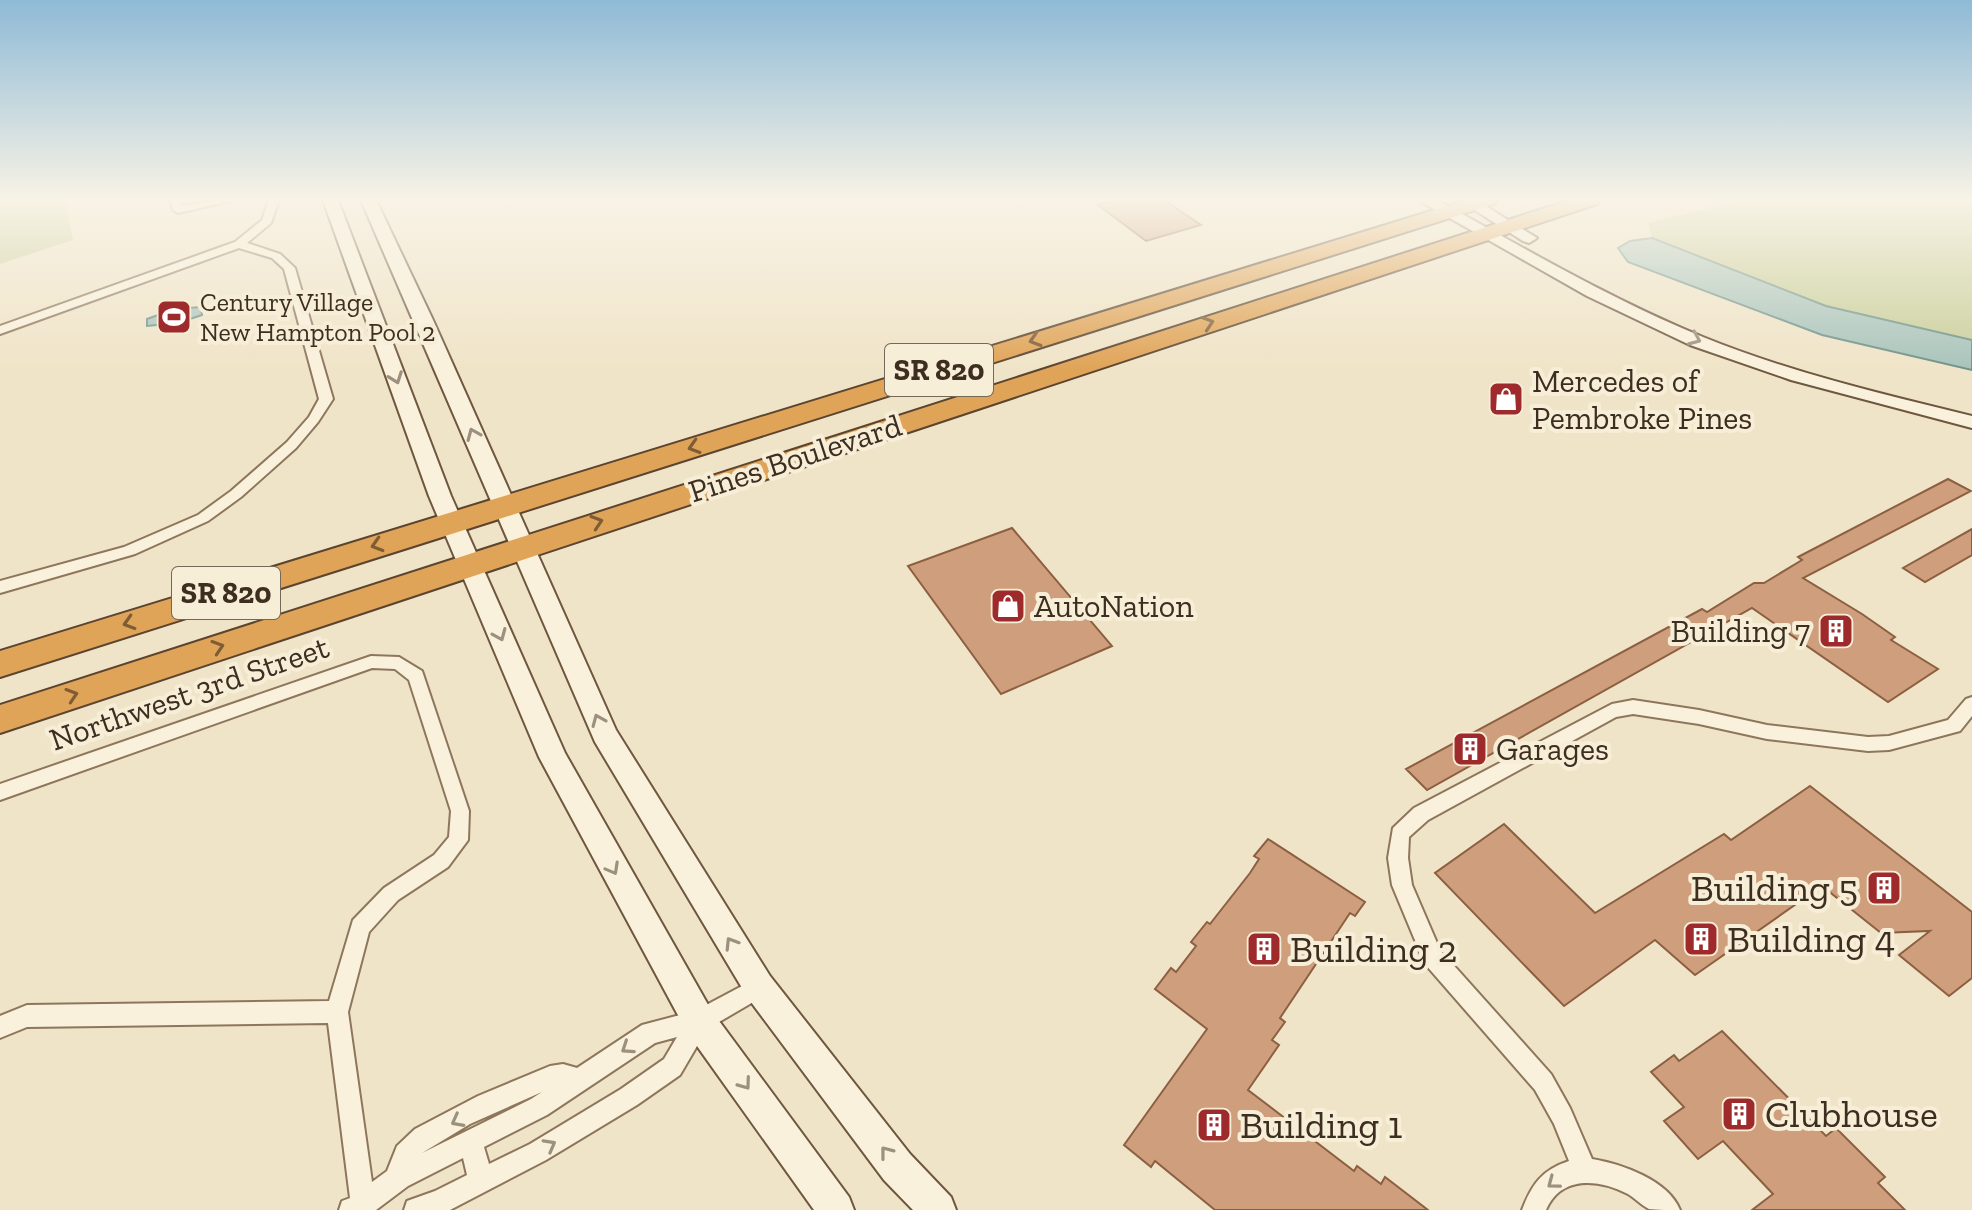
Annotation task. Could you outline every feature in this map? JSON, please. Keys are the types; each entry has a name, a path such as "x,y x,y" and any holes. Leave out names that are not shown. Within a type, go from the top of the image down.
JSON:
{"highway":[{"name":"Pines Boulevard","path":"0,664 1303,256"},
{"name":"Pines Boulevard","path":"0,719 1413,256"},
{"path":"1133,347 1130,333 1134,326 1163,301"},
{"path":"1045,376 1080,351 1110,317"}],"street":[{"path":"0,330 204,256"},
{"path":"0,587 168,535 207,516 300,438 317,417 326,399 289,268 274,256"},
{"path":"351,256 452,522 553,757 699,1021 836,1210"},
{"path":"393,256 604,734 759,987 897,1167 938,1210"},
{"path":"1540,256 1596,293 1696,341 1783,372 1972,422"},
{"path":"1554,256 1711,329 1878,383 1972,405"},
{"name":"Northwest 3rd Street","path":"0,792 371,662 399,663 416,676 460,811 458,840 441,861 391,894 360,927 337,1012"},
{"path":"1585,1171 1562,1116 1543,1082 1432,957 1402,885 1398,858 1400,834 1421,814 1612,711 1633,707 1767,732 1868,744 1889,743 1954,726 1972,704"},
{"path":"365,1208 399,1177 539,1107 650,1033 699,1021 759,987"},
{"path":"0,1027 27,1016 337,1012 365,1208"},
{"path":"416,1210 481,1181 580,1128 672,1067 699,1021"},
{"path":"399,1177 398,1166 414,1144 460,1119 540,1079 561,1075 579,1080"},
{"path":"471,1143 481,1181"},
{"path":"1534,1210 1541,1192 1558,1176 1585,1171 1638,1185 1668,1210"}],"green space":[{"path":"0,256 23,256 0,264"},
{"path":"1699,256 1972,256 1972,340 1826,306"}],"water":[{"path":"1624,256 1699,256 1826,306 1972,340 1972,370 1822,335 1628,262"},
{"name":"Century Village New Hampton Pool 2","path":"201,307 202,315 178,323 147,326 147,319 174,309"}],"building":[{"path":"1948,479 1971,491 1803,578 1862,614 1895,637 1891,640 1938,669 1888,702 1752,608 1427,790 1406,769 1702,609 1707,612 1754,583 1764,583 1802,560 1798,557"},
{"name":"AutoNation","path":"1012,528 1112,646 1001,694 908,566"},
{"path":"1972,529 1972,555 1925,582 1903,568"},
{"path":"1810,786 1972,912 1972,978 1949,996 1899,955 1930,931 1881,933 1822,886 1695,975 1655,940 1564,1006 1435,873 1504,824 1595,913 1724,834 1731,840"},
{"path":"1268,839 1365,902 1355,916 1350,913 1280,1018 1285,1022 1272,1040 1279,1045 1248,1090 1354,1171 1357,1166 1381,1184 1385,1177 1428,1210 1215,1210 1155,1161 1151,1167 1124,1145 1207,1029 1155,989 1171,968 1176,972 1196,946 1191,942 1207,922 1210,924 1250,873 1259,859 1254,856"},
{"name":"Clubhouse","path":"1722,1031 1826,1136 1836,1128 1885,1177 1878,1183 1905,1210 1752,1210 1773,1194 1723,1141 1698,1159 1664,1121 1684,1107 1651,1072 1674,1055 1679,1061"}],"place":[{"name":"Century Village New Hampton Pool 2","path":"174,317"},
{"name":"Mercedes of Pembroke Pines","path":"1506,399"},
{"name":"AutoNation","path":"1008,606"},
{"name":"Building 7","path":"1836,631"},
{"name":"Garages","path":"1470,749"},
{"name":"Building 5","path":"1884,888"},
{"name":"Building 4","path":"1701,939"},
{"name":"Building 2","path":"1264,949"},
{"name":"Clubhouse","path":"1739,1114"},
{"name":"Building 1","path":"1214,1125"}]}
